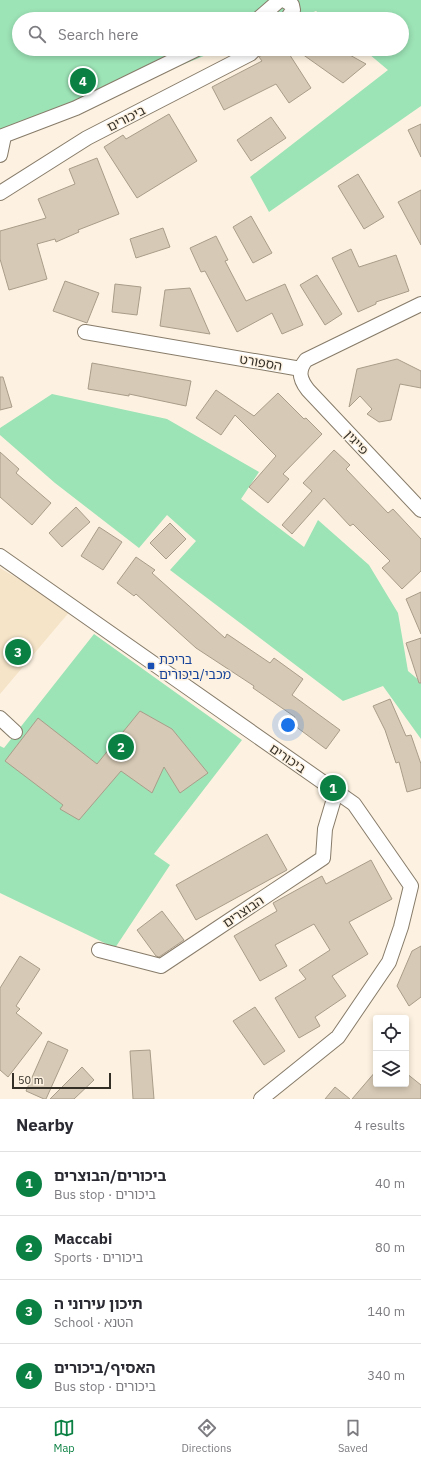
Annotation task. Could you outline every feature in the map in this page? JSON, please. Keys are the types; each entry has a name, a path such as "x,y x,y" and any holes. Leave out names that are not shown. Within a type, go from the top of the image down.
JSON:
{"street":[{"path":"268,12 275,7 280,0"},
{"path":"284,0 292,5 291,12"},
{"path":"0,155 2,137 76,108 183,56"},
{"name":"ביכורים","path":"0,193 87,138 246,56"},
{"name":"הספורט","path":"85,332 301,369 306,360 421,304"},
{"name":"פייגין","path":"301,369 301,380 308,390 421,510"},
{"name":"ביכורים","path":"0,556 354,804 411,886 401,927 389,962 338,1037 261,1099"},
{"path":"0,718 15,732"},
{"name":"הבוצרים","path":"99,950 161,966 323,858 325,829 336,792"}],"shaded area":[{"path":"0,568 71,610 0,694"}],"green space":[{"path":"0,0 421,0 421,106 269,212 250,177 388,70 371,56 409,56 409,12 12,12 12,56 204,56 0,139"},
{"path":"52,394 167,419 259,472 241,499 304,547 318,520 369,565 398,613 408,671 421,682 421,739 383,686 343,701 170,570 196,541 167,515 139,548 55,483 0,435 0,428"},
{"path":"94,634 242,740 154,854 170,865 115,948 0,893 0,746 4,748"}],"building":[{"path":"290,56 311,88 289,103 276,84 224,110 212,87 262,61 259,57"},
{"path":"305,56 352,56 366,64 343,83"},
{"path":"169,114 197,161 137,198 104,147 123,135 126,139"},
{"path":"271,117 286,138 251,161 237,140"},
{"path":"421,124 421,157 408,130"},
{"path":"97,158 119,214 78,230 79,232 56,242 55,239 37,244 47,279 9,290 0,259 0,231 46,218 38,199 75,184 69,169"},
{"path":"358,174 384,217 364,229 338,186"},
{"path":"421,190 421,245 398,202"},
{"path":"251,216 272,253 253,263 233,227"},
{"path":"163,228 170,247 136,258 130,239"},
{"path":"216,236 228,260 225,261 246,301 285,284 303,325 282,334 272,313 237,332 205,271 201,272 190,248"},
{"path":"351,249 359,267 396,255 409,291 376,302 376,304 358,312 332,258"},
{"path":"317,275 342,314 325,325 300,285"},
{"path":"65,281 99,293 87,323 53,311"},
{"path":"115,284 141,287 137,315 112,312"},
{"path":"190,288 210,334 160,326 165,290"},
{"path":"397,359 421,371 421,388 400,384 391,420 379,422 367,414 372,409 360,396 349,407 357,369"},
{"path":"92,363 191,381 186,406 129,394 129,396 88,389"},
{"path":"0,377 3,377 12,407 0,410"},
{"path":"216,390 254,416 278,393 304,419 306,418 322,434 283,474 289,479 268,503 249,487 276,456 235,415 221,435 196,418"},
{"path":"334,450 350,465 346,469 388,513 393,509 421,539 421,571 402,589 382,568 390,561 353,524 350,526 324,498 292,534 282,525 312,491 303,483"},
{"path":"0,452 19,469 16,473 51,503 32,525 0,497"},
{"path":"76,507 90,522 62,547 49,533"},
{"path":"170,523 186,539 166,559 150,543"},
{"path":"99,527 122,542 103,570 81,556"},
{"path":"136,557 155,570 152,573 225,638 227,634 270,663 274,658 303,679 292,695 340,730 326,749 291,723 295,717 253,688 254,686 196,648 136,594 134,596 117,583"},
{"path":"421,592 421,634 406,599"},
{"path":"421,638 421,683 419,683 406,643"},
{"path":"390,699 406,736 411,735 421,764 421,788 407,792 399,762 396,763 385,730 373,706"},
{"path":"140,711 172,729 208,773 180,793 164,767 152,793 121,771 79,820 60,809 63,805 5,761 38,718 97,764"},
{"path":"267,834 287,870 196,920 176,885"},
{"path":"371,860 392,899 349,922 368,954 332,976 346,996 315,1017 320,1026 299,1038 275,998 306,979 299,970 330,950 314,924 275,945 287,966 260,981 234,936 277,911 273,903 322,876 326,884"},
{"path":"162,911 184,940 159,957 156,956 137,930"},
{"path":"421,946 421,997 409,1006 397,986 412,951"},
{"path":"20,956 40,969 16,1006 20,1009 16,1013 42,1033 8,1077 0,1070 0,988"},
{"path":"255,1007 285,1051 264,1065 233,1021"},
{"path":"48,1041 68,1050 46,1099 44,1099 26,1091"},
{"path":"150,1050 154,1099 133,1099 130,1051"},
{"path":"82,1067 94,1080 74,1099 50,1099"},
{"path":"373,1074 373,1087 409,1087 409,1075 421,1085 421,1099 352,1099"},
{"path":"335,1087 350,1099 325,1099"}],"place":[{"name":"האסיף/ביכורים","path":"83,81"},
{"name":"תיכון עירוני ה","path":"18,652"},
{"name":"בריכת מכבי/ביכורים","path":"151,666"},
{"name":"Maccabi","path":"121,747"},
{"name":"ביכורים/הבוצרים","path":"333,788"}]}
